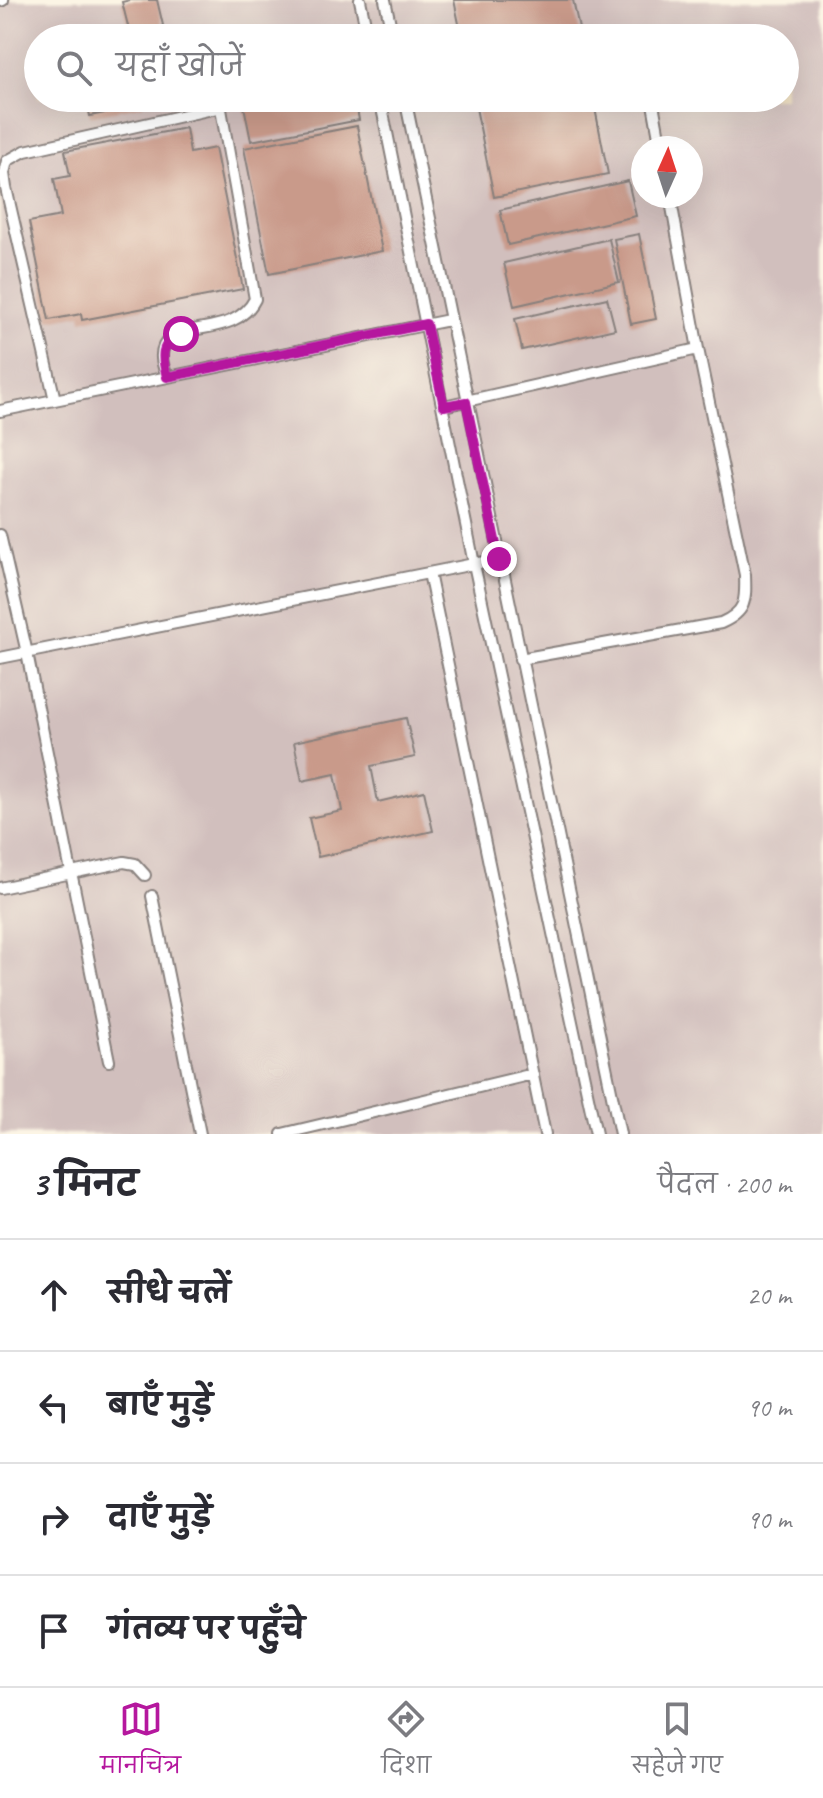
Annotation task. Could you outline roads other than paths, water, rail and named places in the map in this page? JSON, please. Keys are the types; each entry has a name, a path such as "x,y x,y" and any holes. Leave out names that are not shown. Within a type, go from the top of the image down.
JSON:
{"lane":[{"path":"360,0 365,24"},
{"path":"385,0 390,24"},
{"path":"55,400 6,188 4,173 7,161 25,151 183,112"},
{"path":"167,377 162,357 163,347 170,339 237,320 248,312 255,299 222,112"},
{"path":"383,112 474,564 596,1134"},
{"path":"408,112 620,1134"},
{"path":"655,112 659,136"},
{"path":"520,659 721,623 735,617 743,607 745,575 672,208"},
{"path":"0,411 449,320"},
{"path":"444,406 698,349"},
{"path":"0,535 27,653 109,1061"},
{"path":"0,658 499,559"},
{"path":"429,573 545,1134"},
{"path":"0,888 124,862 135,864 145,875"},
{"path":"152,896 200,1134"},
{"path":"282,1134 533,1074"}]}
